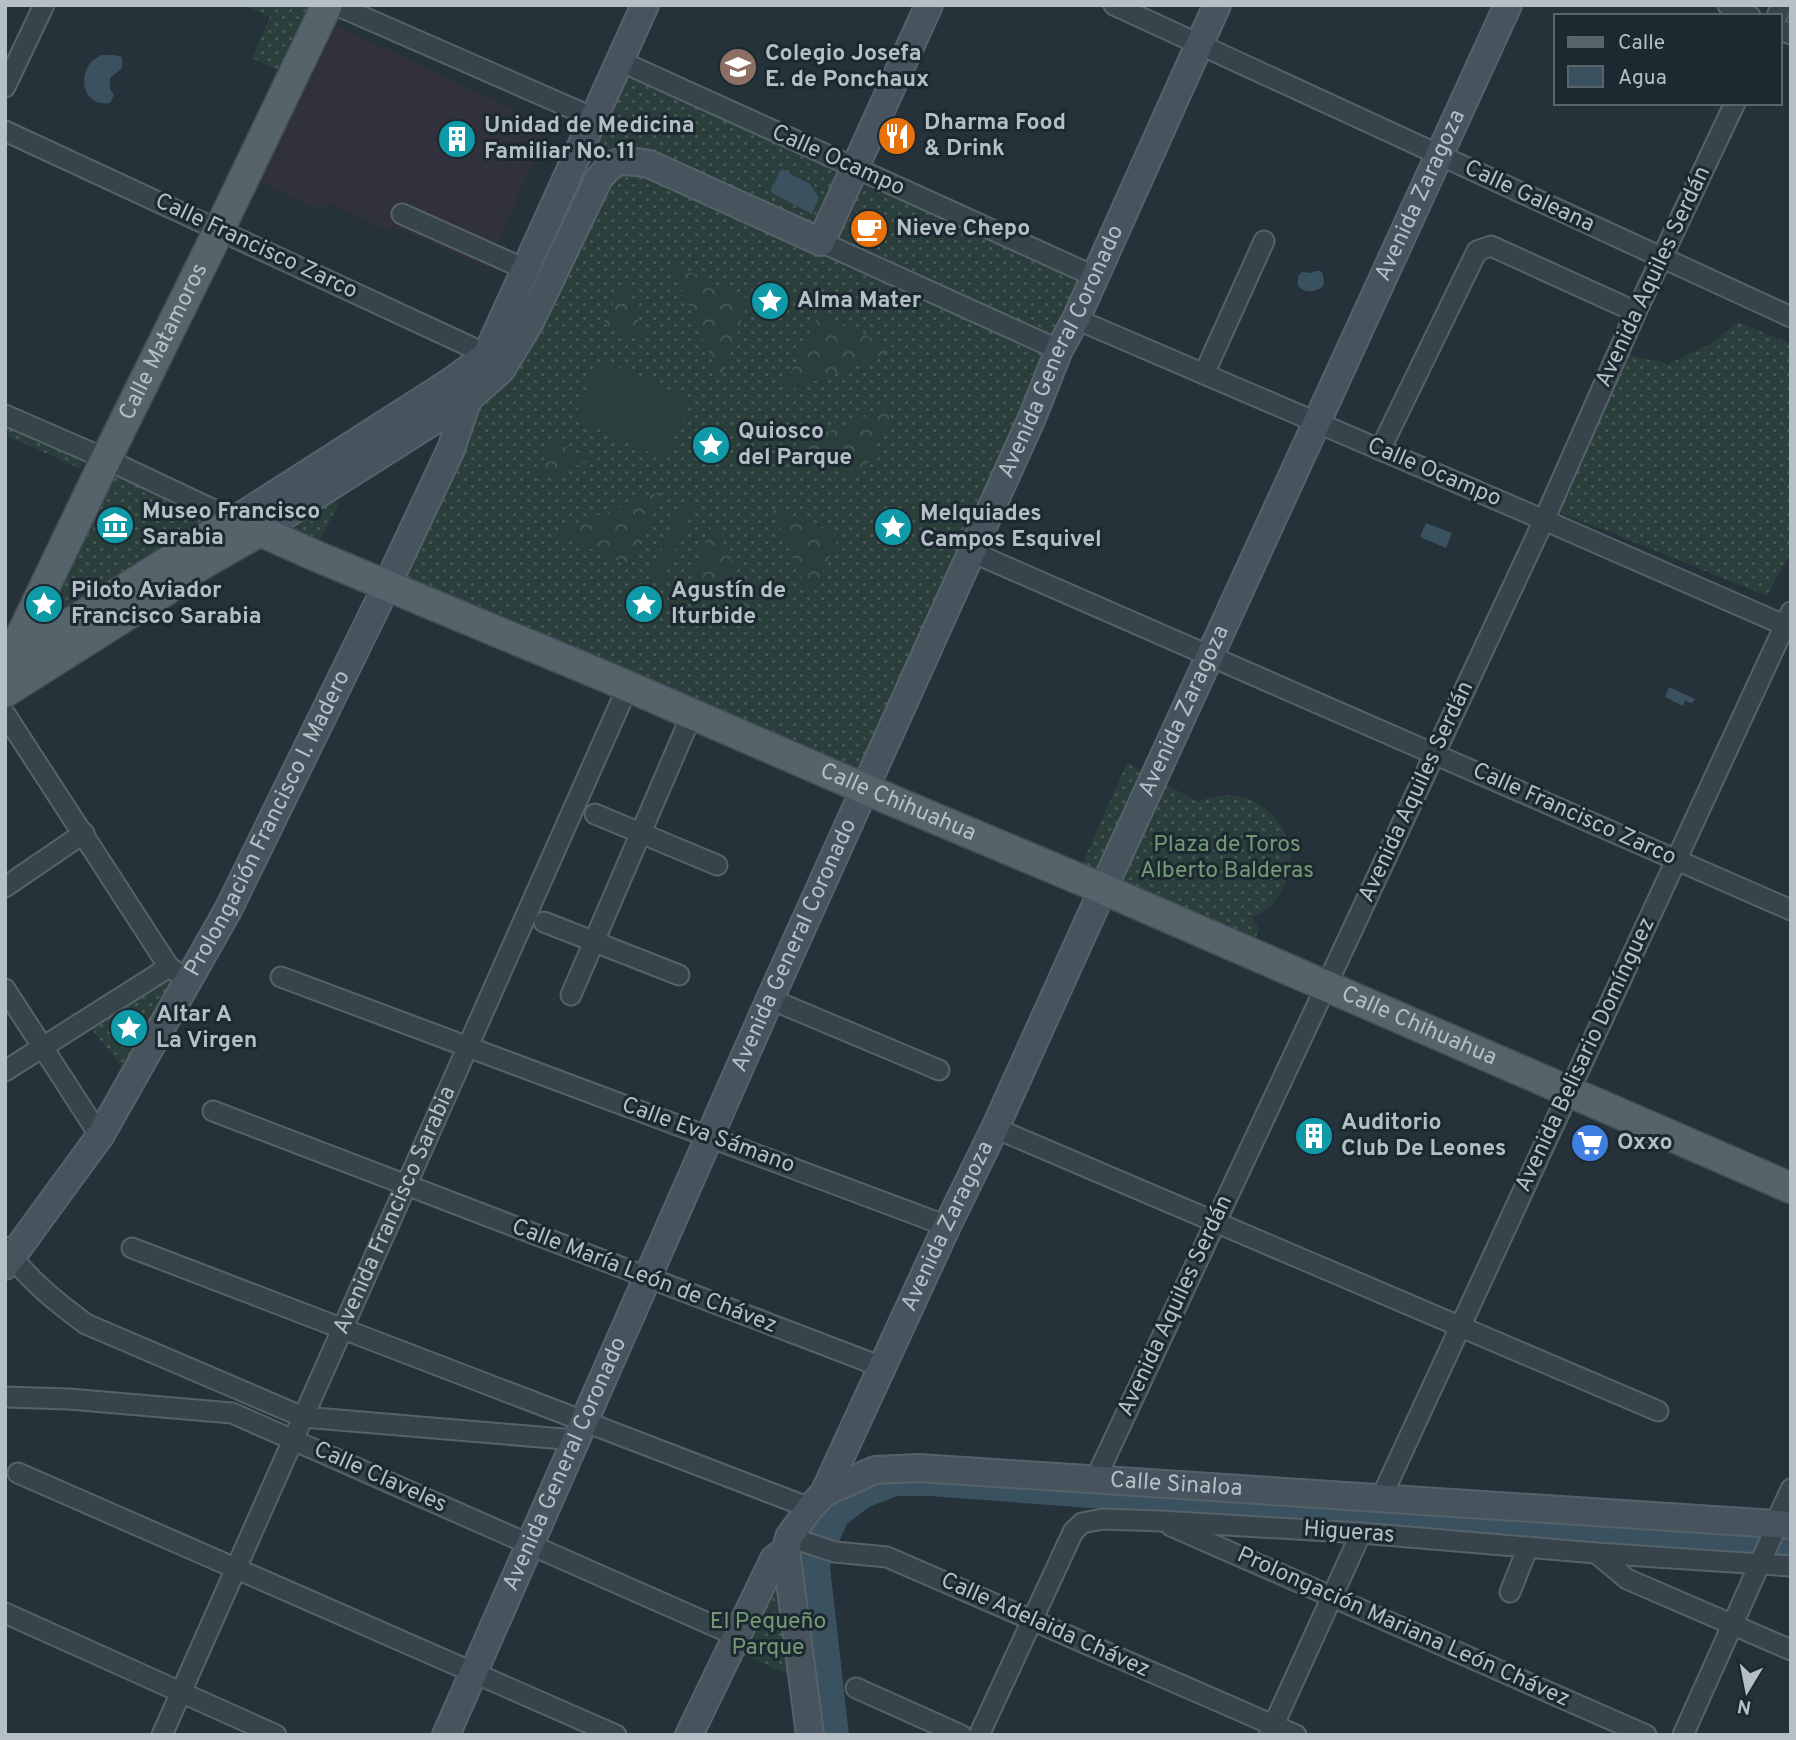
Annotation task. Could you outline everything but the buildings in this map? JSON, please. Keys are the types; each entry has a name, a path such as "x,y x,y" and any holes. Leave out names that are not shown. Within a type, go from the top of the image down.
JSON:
{"main road":[{"name":"Calle Matamoros","path":"6,669 327,5"},
{"name":"Calle Chihuahua","path":"247,525 1103,889 1791,1188"},
{"path":"5,692 166,590 247,525"},
{"path":"6,669 247,525"},
{"path":"192,570 209,567 250,547 304,551"}],"street":[{"path":"5,87 44,5"},
{"path":"336,5 594,118"},
{"path":"247,525 452,380 494,363 525,269 645,5"},
{"path":"821,242 929,5"},
{"name":"Calle Galeana","path":"1114,5 1791,317"},
{"name":"Avenida General Coronado","path":"446,1735 770,999 1032,418 1059,350 1096,276 1217,5"},
{"name":"Avenida Zaragoza","path":"817,1500 995,1129 1508,5"},
{"path":"1728,5 1746,14"},
{"name":"Calle Ocampo","path":"620,61 1096,276"},
{"name":"Avenida Aquiles Serdán","path":"1095,1480 1544,520 1636,312 1734,105"},
{"name":"Calle Francisco Zarco","path":"5,131 471,347 494,363"},
{"path":"247,525 468,398 530,322 598,180 611,164 620,162 649,164 1059,350"},
{"path":"402,214 525,269"},
{"path":"1203,374 1264,241"},
{"path":"1380,450 1477,251 1492,246 1636,312"},
{"name":"Calle Ocampo","path":"1076,319 1317,424 1789,622"},
{"name":"Prolongación Francisco I. Madero","path":"8,1256 100,1136 179,973 228,910 387,586 451,449 468,398"},
{"name":"Calle Chihuahua","path":"5,415 247,525"},
{"name":"Calle Francisco Zarco","path":"972,552 1791,910"},
{"name":"Avenida Belisario Domínguez","path":"1381,1499 1789,622"},
{"name":"Avenida Francisco Sarabia","path":"162,1735 628,686"},
{"path":"5,714 179,973 5,1071"},
{"path":"571,995 692,714"},
{"path":"596,814 717,865"},
{"path":"5,887 83,833"},
{"path":"544,922 678,975"},
{"name":"Calle Eva Sámano","path":"281,977 947,1226"},
{"path":"5,989 100,1136"},
{"path":"770,999 939,1070"},
{"name":"Calle María León de Chávez","path":"213,1111 882,1367"},
{"path":"995,1129 1658,1411"},
{"path":"132,1248 342,1329 580,1430 817,1500 791,1543 774,1559 689,1735"},
{"name":"Calle Claveles","path":"8,1256 57,1303 86,1324 303,1417 580,1430"},
{"name":"Calle Claveles","path":"5,1397 69,1399 232,1413 737,1636"},
{"name":"Calle Sinaloa","path":"817,1500 875,1471 919,1468 1780,1527"},
{"path":"18,1473 616,1735"},
{"path":"1683,1735 1762,1560 1780,1527 1791,1489"},
{"name":"Higueras","path":"1032,1620 1073,1532 1082,1523 1103,1519 1361,1533 1596,1553 1762,1560 1791,1566"},
{"name":"Prolongación Mariana León Chávez","path":"1160,1521 1646,1735"},
{"path":"1271,1730 1361,1533"},
{"path":"791,1543 810,1735"},
{"name":"Calle Adelaida Chávez","path":"791,1543 835,1552 887,1557 1032,1620 1271,1730 1296,1735"},
{"path":"1510,1592 1528,1547"},
{"path":"1596,1553 1627,1579 1791,1650"},
{"path":"5,1613 276,1735"},
{"path":"979,1735 1032,1620"},
{"path":"856,1688 961,1735"}],"shaded area":[{"path":"330,22 548,126 487,268 393,226 388,231 329,203 323,212 253,179"}],"green space":[{"path":"244,5 325,5 291,77 252,58 270,17"},
{"path":"612,60 1089,275 861,790 379,581 530,306 587,172 599,156 585,172 514,328"},
{"path":"671,264 749,299 721,382"},
{"path":"625,282 646,344 603,323"},
{"path":"818,315 896,349 781,394"},
{"path":"1738,322 1791,344 1791,551 1767,596 1550,508 1621,353 1668,364 1709,345"},
{"path":"601,359 691,400 664,459 574,418"},
{"path":"896,404 860,478 789,448"},
{"path":"5,418 87,454 81,469 5,435"},
{"path":"552,440 591,460 536,482"},
{"path":"107,463 231,519 9,662"},
{"path":"325,484 338,505 314,551 261,526"},
{"path":"662,491 630,566 553,532"},
{"path":"681,502 693,508 663,580 651,575"},
{"path":"772,509 840,535 810,599"},
{"path":"714,520 757,621 687,590"},
{"name":"Plaza de Toros Alberto Balderas","path":"1127,763 1198,802 1220,796 1240,797 1259,804 1274,817 1285,833 1290,852 1289,872 1275,901 1265,911 1253,917 1259,930 1244,962 1071,889"},
{"path":"161,960 192,981 135,1082 80,1015"},
{"name":"El Pequeño Parque","path":"784,1550 803,1681 732,1650"}],"water":[{"path":"101,55 122,57 122,68 110,78 110,89 114,95 110,103 101,103 89,97 84,84 91,62"},
{"path":"781,169 810,184 819,198 812,214 770,192"},
{"path":"1315,271 1323,274 1324,285 1315,291 1301,289 1298,286 1298,276 1302,272"},
{"path":"1426,523 1452,533 1446,548 1420,537"},
{"path":"1669,687 1695,699 1692,703 1685,701 1683,706 1665,697"},
{"path":"894,1473 1791,1531 1791,1560 930,1496 897,1496 869,1507 847,1524 837,1546 830,1567 849,1735 816,1735 796,1555 819,1509"}],"place":[{"name":"Colegio Josefa E. de Ponchaux","path":"738,67"},
{"name":"Dharma Food & Drink","path":"897,136"},
{"name":"Unidad de Medicina Familiar No. 11","path":"457,139"},
{"name":"Nieve Chepo","path":"869,229"},
{"name":"Alma Mater","path":"770,301"},
{"name":"Quiosco del Parque","path":"711,445"},
{"name":"Museo Francisco Sarabia","path":"115,525"},
{"name":"Melquiades Campos Esquivel","path":"893,527"},
{"name":"Piloto Aviador Francisco Sarabia","path":"44,604"},
{"name":"Agustín de Iturbide","path":"644,604"},
{"name":"Altar A La Virgen","path":"129,1028"},
{"name":"Auditorio Club De Leones","path":"1314,1136"},
{"name":"Oxxo","path":"1590,1143"}]}
